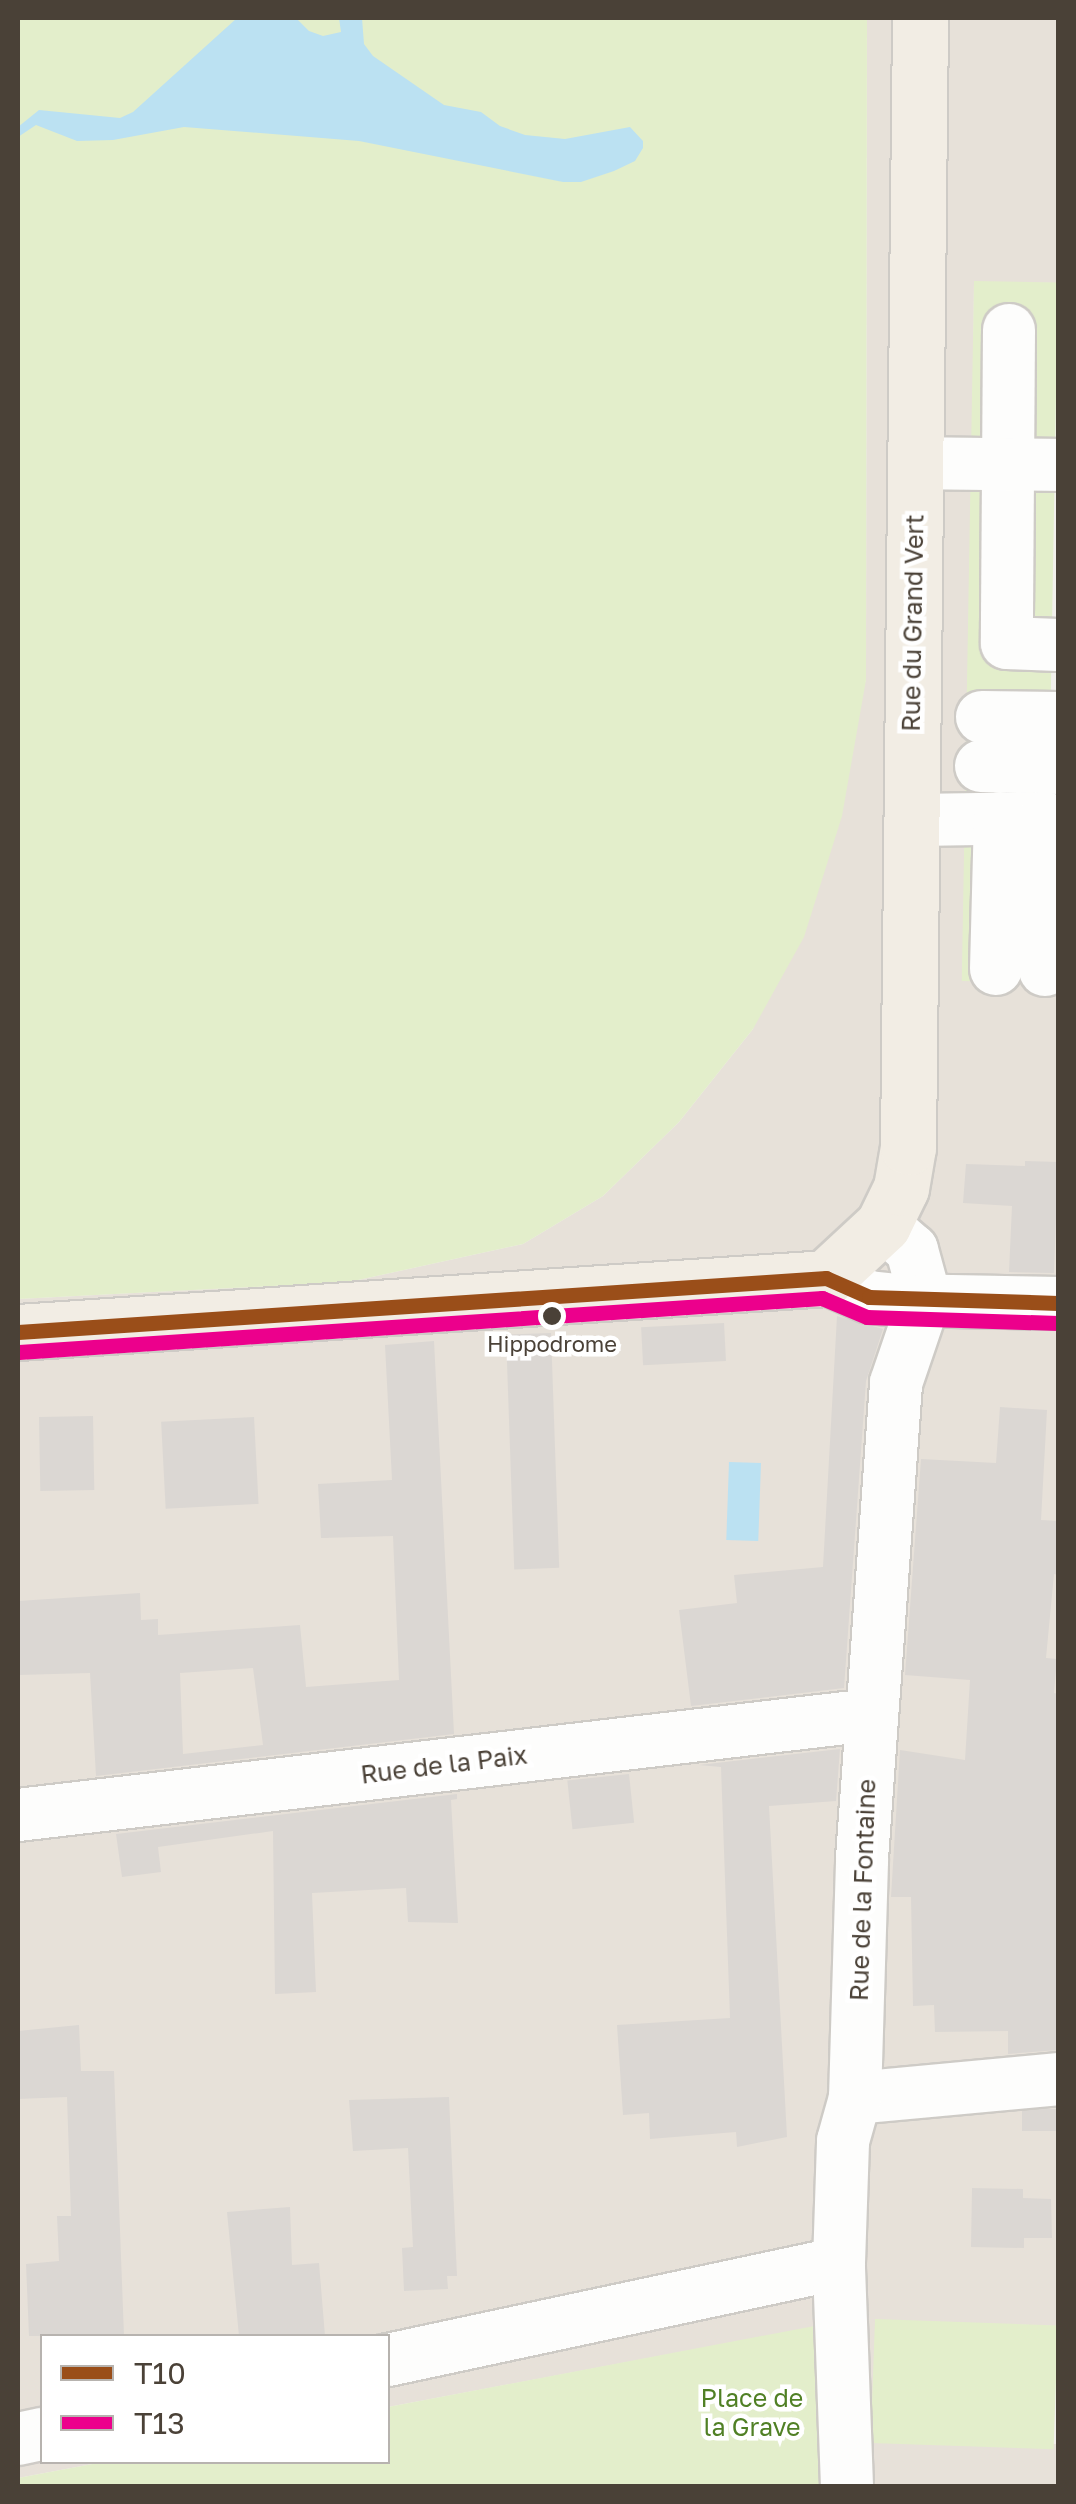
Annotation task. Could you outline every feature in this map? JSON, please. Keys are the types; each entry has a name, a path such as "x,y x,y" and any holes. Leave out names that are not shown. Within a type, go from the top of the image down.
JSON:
{"main road":[{"name":"Rue du Grand Vert","path":"826,1278 883,1225 901,1188 908,1148 920,18"},
{"path":"18,1332 826,1278"}],"street":[{"path":"1009,330 1034,464 1007,643 1058,646"},
{"path":"916,463 1034,464"},
{"path":"982,721 1058,682"},
{"path":"982,721 1058,718"},
{"path":"982,721 1058,768"},
{"path":"910,820 1034,818 1020,970"},
{"path":"883,1225 912,1250 923,1276 924,1298"},
{"path":"826,1278 869,1297 1058,1303"},
{"name":"Rue de la Fontaine","path":"847,2486 839,2263 843,2141 856,2098 862,1858 896,1383 924,1298"},
{"name":"Rue de la Paix","path":"18,1815 871,1715"},
{"path":"856,2098 1058,2079"},
{"path":"390,2360 839,2263"}],"shaded area":[{"path":"867,18 1058,18 1058,283 974,282 968,980 1058,981 1058,2326 875,2320 877,2442 1058,2444 1058,2486 826,2486 824,2325 390,2407 390,2334 40,2334 40,2464 92,2464 18,2478 18,1299 349,1282 523,1244 603,1196 679,1122 753,1029 866,680"}],"green space":[{"path":"18,18 867,18 866,680 842,816 804,937 753,1029 679,1122 603,1196 523,1244 349,1282 18,1299"},
{"path":"974,281 1058,282 1046,982 962,981"},
{"path":"875,2319 1058,2325 1054,2449 871,2443"},
{"name":"Place de la Grave","path":"825,2324 826,2486 18,2486 18,2478 92,2464 390,2464 390,2407"}],"water":[{"path":"237,18 296,18 309,31 323,36 341,32 339,18 362,18 364,44 373,56 444,105 481,112 500,126 525,135 565,139 630,127 643,141 643,148 635,161 614,171 581,182 563,182 359,141 184,127 113,140 77,141 36,125 18,137 18,127 39,110 120,118 133,112"},
{"path":"729,1462 761,1463 758,1541 726,1540"}],"building":[{"path":"1025,1161 1058,1162 1054,1273 1009,1272 1012,1206 963,1203 966,1164 1025,1166"},
{"path":"837,1316 883,1329 866,1381 844,1688 691,1706 679,1610 737,1603 734,1575 823,1567"},
{"path":"724,1323 726,1361 643,1365 641,1327"},
{"path":"551,1333 559,1568 514,1569 506,1335"},
{"path":"434,1341 454,1734 96,1776 90,1673 18,1675 18,1601 140,1593 141,1620 158,1619 158,1635 300,1625 306,1687 399,1680 393,1536 321,1538 318,1484 392,1480 385,1345","holes":["253,1668 263,1745 183,1754 180,1673"]},
{"path":"1000,1407 1047,1410 1041,1520 1058,1521 1058,1575 1054,1574 1046,1658 1057,1659 1054,1693 1058,1694 1058,2050 1008,2054 1008,2031 935,2032 934,2005 913,2006 911,1897 891,1897 900,1750 965,1760 970,1680 905,1675 921,1459 996,1463"},
{"path":"93,1416 94,1490 40,1491 39,1417"},
{"path":"254,1417 259,1504 166,1509 161,1422"},
{"path":"840,1749 836,1801 769,1806 787,2137 737,2147 736,2132 650,2139 649,2113 623,2115 617,2025 730,2018 721,1767 699,1765"},
{"path":"629,1774 634,1823 572,1829 567,1780"},
{"path":"457,1794 457,1799 451,1800 458,1923 408,1922 406,1888 312,1893 316,1992 275,1994 273,1831 158,1847 161,1872 122,1877 116,1834"},
{"path":"79,2025 81,2071 114,2071 124,2334 29,2336 26,2264 59,2261 57,2216 71,2216 67,2097 18,2099 18,2031"},
{"path":"449,2097 457,2276 447,2276 448,2289 404,2291 402,2248 413,2247 408,2148 353,2151 349,2100"},
{"path":"1022,2109 1058,2109 1058,2131 1022,2131"},
{"path":"972,2188 1023,2189 1023,2198 1051,2199 1052,2238 1024,2238 1024,2248 971,2247"},
{"path":"290,2207 292,2265 319,2263 325,2334 239,2334 227,2212"}],"transit line":[{"name":"T10","path":"18,1332 826,1278 869,1297 1058,1303"},
{"name":"T13","path":"19,1352 822,1298 867,1317 1058,1323"}],"place":[{"name":"Hippodrome","path":"552,1316"}]}
